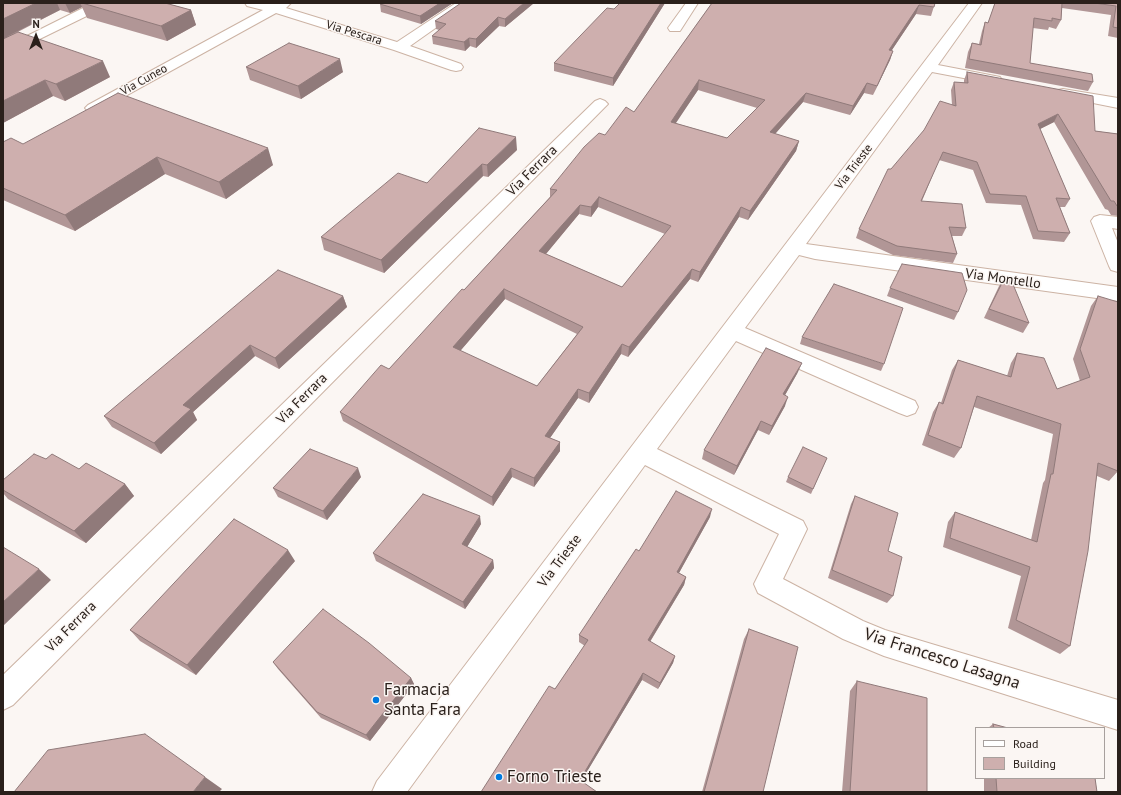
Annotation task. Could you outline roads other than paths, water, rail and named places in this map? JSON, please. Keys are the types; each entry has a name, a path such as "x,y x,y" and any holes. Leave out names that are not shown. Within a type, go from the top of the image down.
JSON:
{"street":[{"path":"3,53 103,3"},
{"name":"Via Pescara","path":"252,3 280,6 456,67"},
{"path":"399,47 466,3"},
{"path":"675,28 692,3"},
{"name":"Via Trieste","path":"388,792 976,3"},
{"name":"Via Cuneo","path":"80,115 280,6"},
{"path":"928,67 1012,83"},
{"path":"1050,90 1118,103"},
{"name":"Via Ferrara","path":"3,695 600,104"},
{"path":"1118,223 1100,221 1118,266"},
{"name":"Via Montello","path":"794,247 815,254 1118,294"},
{"path":"732,331 907,407"},
{"name":"Via Francesco Lasagna","path":"641,452 794,529 767,584 853,630 884,643 1118,715"}],"place":[{"name":"Farmacia Santa Fara","path":"376,700"},
{"name":"Forno Trieste","path":"499,777"}]}
